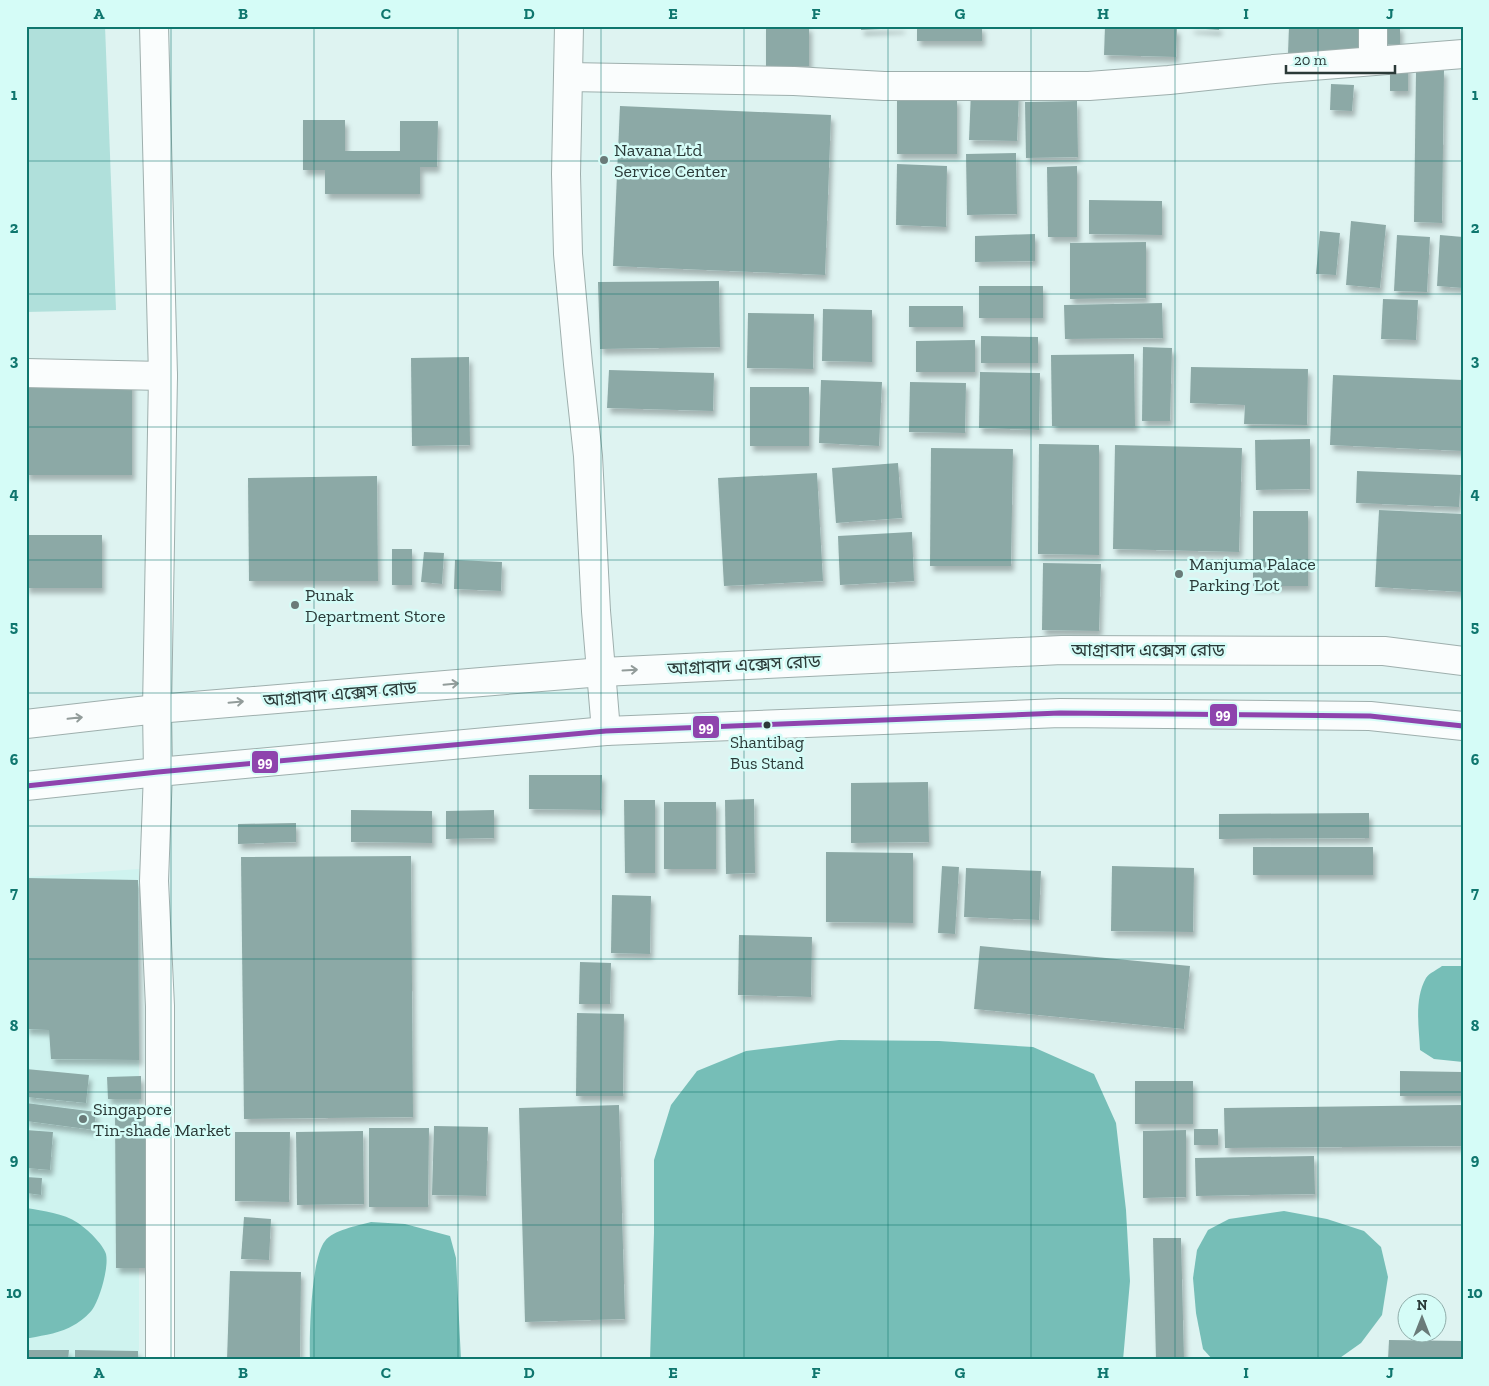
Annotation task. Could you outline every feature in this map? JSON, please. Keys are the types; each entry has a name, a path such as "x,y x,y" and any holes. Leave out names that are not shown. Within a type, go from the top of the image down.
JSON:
{"street":[{"path":"154,26 163,376 157,709 158,772 154,881 160,1006 160,1360"},
{"path":"569,26 566,174 568,254 588,456 596,611 606,731"},
{"path":"1372,61 1373,26"},
{"path":"568,78 794,81 884,86 1089,86 1169,80 1274,68 1463,54"},
{"path":"26,373 163,376"},
{"name":"আগ্রাবাদ এক্সেস রোড","path":"26,724 157,709 602,672 1062,650 1384,651 1463,661"},
{"path":"26,786 606,731 1060,713 1370,716 1463,726"}],"shaded area":[{"path":"26,26 105,26 116,310 26,312"},
{"name":"Singapore Tin-shade Market","path":"139,869 139,1360 26,1360 26,877"},
{"path":"1442,966 1463,966 1463,1062 1434,1059 1420,1050 1418,1013 1422,986 1427,976"},
{"path":"839,1040 939,1041 1033,1047 1094,1074 1116,1123 1126,1210 1130,1281 1123,1360 650,1360 654,1160 671,1105 697,1071 746,1051"},
{"path":"26,1208 60,1215 78,1223 98,1241 106,1254 107,1260 101,1291 92,1310 76,1324 64,1330 30,1338 26,1338"},
{"path":"1284,1211 1327,1219 1364,1231 1381,1247 1388,1277 1382,1315 1361,1343 1337,1360 1213,1360 1203,1349 1196,1313 1193,1278 1197,1250 1208,1230 1229,1219"},
{"path":"371,1222 405,1224 450,1236 456,1258 461,1360 310,1360 312,1298 320,1250 325,1241 334,1234"}],"building":[{"path":"766,26 809,26 809,66 766,66"},
{"path":"861,26 902,26 902,28 861,30"},
{"path":"917,26 982,26 982,41 917,41"},
{"path":"1105,26 1177,28 1176,57 1104,55"},
{"path":"1191,26 1219,26 1219,30 1191,28"},
{"path":"1289,26 1361,26 1361,55 1288,54"},
{"path":"1378,26 1400,26 1400,45 1377,44"},
{"path":"1390,64 1408,65 1408,91 1390,91"},
{"path":"1416,70 1444,70 1442,223 1414,222"},
{"path":"1331,84 1354,85 1352,111 1330,110"},
{"path":"971,91 1019,93 1017,141 969,140"},
{"path":"897,98 957,98 957,154 897,154"},
{"path":"1077,101 1078,157 1026,158 1025,102"},
{"path":"620,106 831,115 825,275 613,266"},
{"path":"303,120 345,120 345,151 400,151 400,121 438,121 437,167 420,167 420,194 325,194 325,170 303,170"},
{"path":"1016,153 1017,214 967,215 966,154"},
{"path":"897,164 947,166 946,227 896,225"},
{"path":"1077,166 1077,237 1048,237 1047,167"},
{"path":"1089,200 1162,201 1162,235 1089,234"},
{"path":"1351,221 1386,225 1380,288 1346,285"},
{"path":"1320,231 1340,233 1336,275 1316,274"},
{"path":"1035,234 1035,261 975,262 975,236"},
{"path":"1397,235 1430,237 1427,292 1394,291"},
{"path":"1440,235 1463,237 1463,288 1437,286"},
{"path":"1146,242 1146,298 1070,299 1070,243"},
{"path":"719,281 720,347 600,349 598,282"},
{"path":"979,286 1043,286 1043,318 979,318"},
{"path":"1383,299 1418,300 1416,340 1381,339"},
{"path":"1162,303 1163,338 1065,339 1064,305"},
{"path":"909,306 963,306 963,327 909,327"},
{"path":"823,309 872,310 872,362 822,361"},
{"path":"748,313 814,314 813,369 747,368"},
{"path":"981,336 1038,337 1038,363 981,363"},
{"path":"975,340 975,372 916,372 916,341"},
{"path":"1143,347 1172,348 1170,421 1142,421"},
{"path":"1134,354 1135,426 1052,426 1051,355"},
{"path":"469,357 470,445 412,446 411,358"},
{"path":"1191,367 1308,369 1307,425 1244,424 1245,405 1190,403"},
{"path":"609,370 714,373 713,411 607,408"},
{"path":"980,372 1040,373 1039,430 979,428"},
{"path":"1333,375 1463,380 1463,451 1330,445"},
{"path":"26,380 132,380 132,475 26,475"},
{"path":"821,380 882,382 879,446 819,443"},
{"path":"910,382 966,383 965,433 909,432"},
{"path":"750,387 809,387 809,446 750,446"},
{"path":"1310,439 1310,489 1256,490 1255,440"},
{"path":"1039,444 1099,445 1099,555 1038,554"},
{"path":"1115,445 1242,448 1239,552 1113,549"},
{"path":"931,448 1013,449 1011,566 930,566"},
{"path":"898,463 902,518 836,523 832,468"},
{"path":"1357,471 1461,475 1459,507 1356,503"},
{"path":"817,473 823,581 724,586 718,478"},
{"path":"377,476 378,581 249,581 248,478"},
{"path":"1379,510 1463,514 1463,592 1375,587"},
{"path":"1253,511 1308,511 1308,586 1253,586"},
{"path":"912,532 914,581 840,585 838,536"},
{"path":"26,535 102,535 102,588 26,588"},
{"path":"392,549 412,549 412,585 392,585"},
{"path":"424,552 444,553 442,584 421,582"},
{"path":"455,560 502,562 501,591 454,589"},
{"path":"1043,563 1101,564 1099,631 1042,630"},
{"path":"529,775 602,775 601,810 529,809"},
{"path":"928,782 929,842 851,843 851,783"},
{"path":"754,799 755,873 726,874 725,800"},
{"path":"624,800 655,800 655,873 625,873"},
{"path":"664,802 716,802 716,869 664,869"},
{"path":"351,810 432,811 432,843 351,842"},
{"path":"494,810 494,838 446,839 446,811"},
{"path":"1369,813 1369,838 1219,839 1219,814"},
{"path":"296,823 296,842 238,844 238,824"},
{"path":"1253,847 1373,847 1373,875 1253,875"},
{"path":"826,852 913,853 913,923 826,922"},
{"path":"411,856 413,1117 244,1119 241,857"},
{"path":"942,866 959,867 955,934 938,933"},
{"path":"1112,866 1194,868 1193,932 1111,931"},
{"path":"966,868 1041,871 1039,920 964,917"},
{"path":"26,878 138,880 139,1060 51,1059 49,1030 26,1029"},
{"path":"612,895 651,896 650,954 611,953"},
{"path":"739,935 812,937 811,997 738,995"},
{"path":"980,946 1190,966 1184,1029 974,1009"},
{"path":"580,962 611,963 610,1004 579,1004"},
{"path":"577,1013 624,1014 623,1096 576,1096"},
{"path":"26,1069 89,1075 86,1103 26,1097"},
{"path":"1400,1071 1463,1072 1463,1096 1400,1096"},
{"path":"141,1076 141,1099 108,1099 107,1077"},
{"path":"1135,1081 1193,1081 1193,1124 1135,1124"},
{"path":"26,1103 96,1112 94,1130 26,1121"},
{"path":"619,1105 625,1319 525,1322 519,1108"},
{"path":"1463,1105 1463,1146 1225,1148 1224,1108"},
{"path":"147,1107 149,1268 116,1268 115,1108"},
{"path":"434,1126 488,1127 486,1196 432,1195"},
{"path":"369,1128 429,1128 428,1207 369,1207"},
{"path":"1194,1129 1218,1129 1218,1145 1194,1145"},
{"path":"26,1130 53,1132 50,1170 26,1168"},
{"path":"1186,1130 1186,1197 1143,1198 1143,1131"},
{"path":"363,1131 364,1204 297,1205 296,1132"},
{"path":"235,1132 290,1132 289,1202 235,1201"},
{"path":"1314,1156 1315,1194 1196,1196 1195,1158"},
{"path":"26,1177 42,1178 41,1195 26,1193"},
{"path":"244,1217 271,1219 269,1260 241,1259"},
{"path":"1153,1238 1181,1238 1184,1360 1156,1360"},
{"path":"230,1271 301,1272 300,1360 227,1360"},
{"path":"1389,1340 1396,1340 1396,1344 1446,1344 1446,1341 1463,1341 1463,1360 1388,1360"},
{"path":"26,1350 69,1350 68,1360 26,1360"},
{"path":"75,1350 138,1351 138,1360 75,1360"}],"transit line":[{"name":"99","path":"26,786 606,731 1060,713 1370,716 1463,726"}],"place":[{"name":"Navana Ltd Service Center","path":"604,160"},
{"name":"Manjuma Palace Parking Lot","path":"1179,574"},
{"name":"Punak Department Store","path":"295,605"},
{"name":"Shantibag Bus Stand","path":"767,725"},
{"name":"Singapore Tin-shade Market","path":"83,1119"}]}
